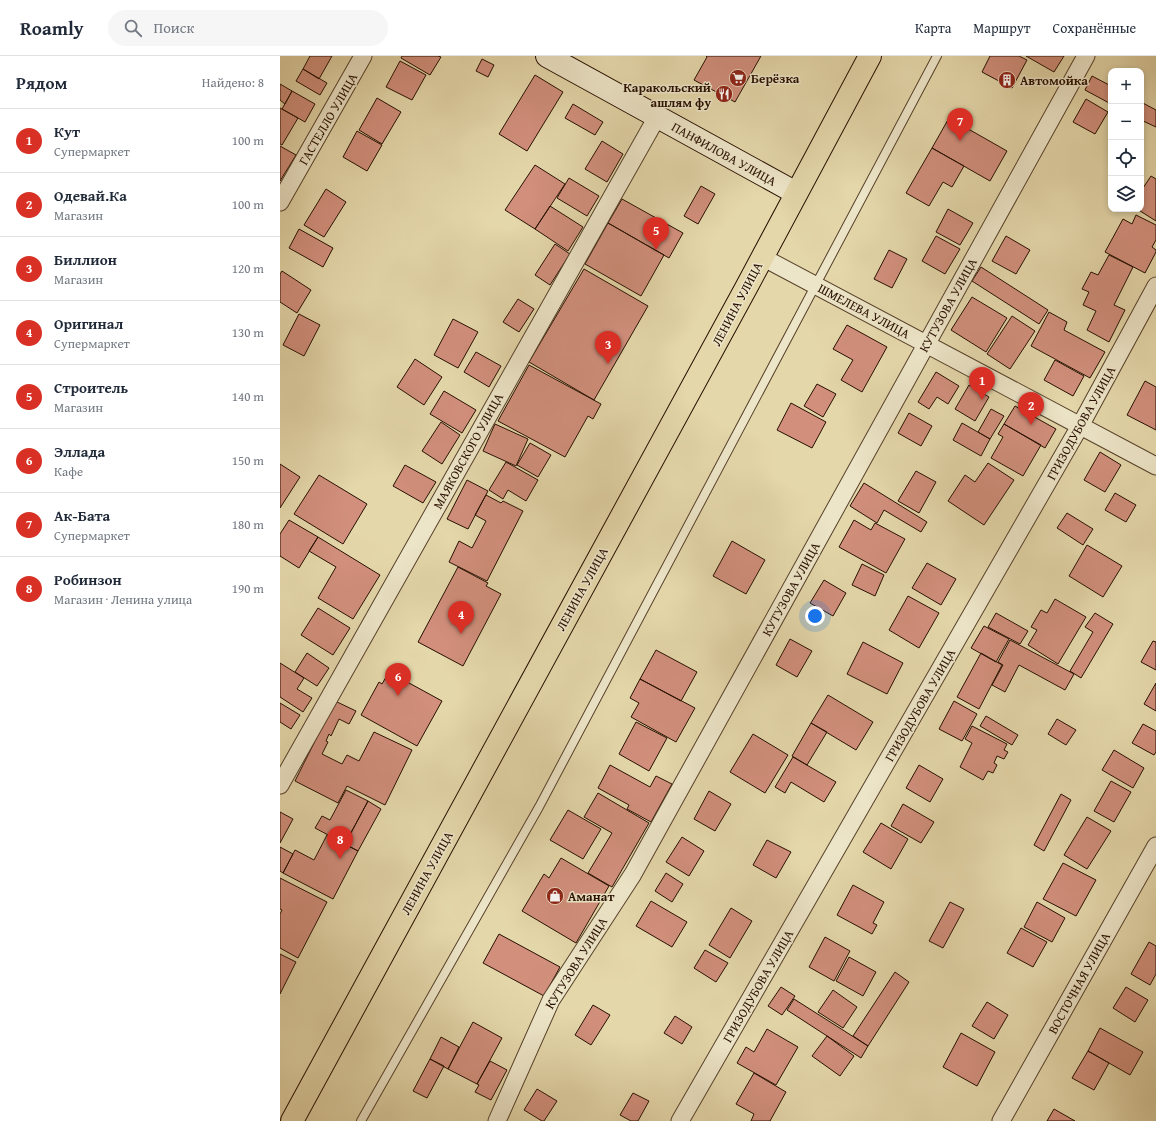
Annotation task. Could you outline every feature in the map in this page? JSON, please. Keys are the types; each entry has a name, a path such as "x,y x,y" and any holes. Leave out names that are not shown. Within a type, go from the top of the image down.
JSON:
{"main road":[{"name":"ЛЕНИНА УЛИЦА","path":"292,1121 870,56"}],"street":[{"name":"ГАСТЕЛЛО УЛИЦА","path":"280,202 363,56"},
{"name":"ПАНФИЛОВА УЛИЦА","path":"547,56 796,193"},
{"name":"КУТУЗОВА УЛИЦА","path":"497,1121 551,1000 633,874 1086,56"},
{"name":"МАЯКОВСКОГО УЛИЦА","path":"280,785 657,117"},
{"name":"ШМЕЛЕВА УЛИЦА","path":"762,257 1156,466"},
{"name":"ГРИЗОДУБОВА УЛИЦА","path":"680,1121 1080,426 1156,286"},
{"name":"ВОСТОЧНАЯ УЛИЦА","path":"1001,1121 1156,846"}],"lane":[{"path":"361,1121 539,807 937,56"}],"building":[{"path":"310,56 332,56 319,79 303,69"},
{"path":"402,56 441,57 430,75 401,58"},
{"path":"706,56 761,56 735,102 694,80 707,57"},
{"name":"Автомойка","path":"990,56 1019,56 1027,60 1012,88 982,72"},
{"path":"1026,56 1064,56 1054,72"},
{"path":"482,59 494,65 488,77 476,71"},
{"path":"400,61 426,75 412,100 386,87"},
{"path":"303,69 327,83 320,95 296,81"},
{"path":"535,75 563,92 527,151 499,134"},
{"path":"1092,76 1108,84 1108,102 1085,90"},
{"path":"280,84 292,91 285,104 280,100"},
{"path":"292,91 315,104 305,122 282,109"},
{"path":"377,98 401,112 382,144 359,130"},
{"path":"1086,99 1108,112 1095,134 1073,122"},
{"path":"573,104 603,122 595,135 565,118"},
{"path":"1144,104 1156,110 1156,127 1144,121"},
{"path":"280,108 298,118 282,145 280,144"},
{"path":"949,118 1007,151 990,181 932,148"},
{"path":"357,131 382,145 367,171 343,157"},
{"path":"602,141 623,154 607,182 585,169"},
{"path":"280,146 296,155 280,181"},
{"path":"932,148 964,166 952,187 943,182 929,206 906,193"},
{"path":"535,165 565,184 535,229 505,210"},
{"path":"1151,176 1156,179 1156,221 1142,212 1144,212 1144,186"},
{"path":"569,178 599,196 587,216 557,198"},
{"path":"701,186 715,194 698,224 684,216"},
{"path":"326,189 346,202 324,237 304,225"},
{"path":"622,199 683,233 669,258 608,223"},
{"path":"550,206 583,227 568,251 535,229"},
{"path":"948,209 973,223 960,245 936,232"},
{"path":"1136,215 1156,225 1156,240 1152,247 1156,250 1156,252 1145,273 1105,252 1123,219 1132,224"},
{"path":"608,223 664,255 641,296 585,264"},
{"path":"299,229 333,248 323,267 289,248"},
{"path":"936,236 960,249 945,274 922,261"},
{"path":"1006,236 1030,250 1016,274 992,261"},
{"path":"555,244 570,254 550,285 535,275"},
{"path":"889,250 907,259 892,288 874,279"},
{"path":"1109,255 1133,267 1114,305 1125,310 1109,342 1087,330 1096,311 1083,305 1089,292 1082,289 1091,272 1098,275"},
{"path":"981,267 1048,310 1039,324 972,281"},
{"path":"584,269 648,306 594,400 529,362"},
{"path":"282,271 311,290 297,313 280,302 280,274"},
{"path":"972,297 1007,318 986,352 951,330"},
{"path":"518,299 534,309 519,332 503,322"},
{"path":"1049,312 1067,322 1064,330 1105,352 1090,378 1031,346"},
{"path":"299,314 320,325 304,356 283,345"},
{"path":"1012,316 1035,331 1010,369 987,354"},
{"path":"453,319 478,332 458,368 434,355"},
{"path":"847,325 887,347 862,392 841,380 853,360 833,349"},
{"path":"476,352 501,366 489,387 464,372"},
{"path":"415,359 442,377 424,405 397,387"},
{"path":"1055,360 1084,376 1073,396 1044,380"},
{"path":"529,365 601,404 593,419 588,416 565,457 498,421"},
{"path":"936,372 959,386 948,404 937,397 929,409 918,402"},
{"path":"1145,381 1156,387 1156,430 1127,415"},
{"path":"817,384 836,394 823,417 804,406"},
{"path":"969,385 989,397 975,421 955,409"},
{"path":"444,391 476,410 462,433 430,414"},
{"path":"791,403 826,422 812,448 777,430"},
{"path":"1015,406 1056,429 1045,448 1004,424"},
{"path":"991,409 1004,416 990,439 978,432"},
{"path":"909,413 932,426 921,446 898,433"},
{"path":"441,422 460,435 442,464 422,451"},
{"path":"962,423 990,439 981,456 953,440"},
{"path":"495,424 528,439 516,466 483,451"},
{"path":"1004,424 1041,445 1023,476 991,458 1003,437 998,434"},
{"path":"530,443 551,455 538,477 517,465"},
{"path":"1100,452 1121,465 1105,492 1084,480"},
{"path":"506,462 538,480 526,501 508,490 503,499 489,490"},
{"path":"988,463 1014,480 984,525 948,501 965,475 975,482"},
{"path":"280,464 300,477 280,508"},
{"path":"405,465 436,482 423,503 393,486"},
{"path":"916,471 936,482 919,513 898,501"},
{"path":"319,475 367,504 343,544 294,514"},
{"path":"467,480 488,491 468,529 447,519"},
{"path":"864,483 927,522 921,532 884,510 877,523 850,506"},
{"path":"1115,493 1136,505 1126,522 1105,510"},
{"path":"486,495 501,503 503,501 523,511 487,581 449,562 459,541 472,548 486,521 475,515"},
{"path":"1067,513 1093,529 1083,545 1057,528"},
{"path":"289,520 318,537 299,568 280,556 280,534"},
{"path":"854,520 871,530 875,523 905,539 886,573 839,547"},
{"path":"318,537 380,575 353,619 318,598 336,567 309,551"},
{"path":"732,541 765,560 746,594 713,576"},
{"path":"1087,545 1122,566 1103,597 1069,576"},
{"path":"927,563 956,579 941,605 912,588"},
{"path":"862,564 884,575 875,596 852,585"},
{"path":"458,567 488,583 486,586 501,594 463,666 418,642"},
{"path":"824,580 846,593 833,616 810,603"},
{"path":"908,596 939,613 919,648 889,630"},
{"path":"1055,599 1086,617 1058,664 1028,645 1037,630 1031,627 1041,610 1047,613"},
{"path":"318,608 350,628 333,655 301,635"},
{"path":"996,613 1028,631 1020,644 988,627"},
{"path":"1095,613 1113,624 1081,678 1070,671 1093,632 1085,627"},
{"path":"984,626 1009,639 996,662 971,648"},
{"path":"790,639 812,651 797,677 776,665"},
{"path":"1010,640 1074,674 1065,690 1019,665 1005,692 992,685 1003,665 998,662"},
{"path":"1153,641 1156,642 1156,670 1141,662"},
{"path":"863,642 903,663 887,694 847,674"},
{"path":"656,650 697,672 681,701 640,679"},
{"path":"307,653 329,668 317,686 295,672"},
{"path":"981,653 1002,665 979,709 957,697"},
{"path":"280,663 304,678 297,689 312,698 303,712 280,697"},
{"path":"389,672 442,701 417,746 361,715 379,682 382,684"},
{"path":"640,679 695,708 676,742 631,717 639,703 630,698"},
{"path":"1156,683 1156,711 1144,704"},
{"path":"828,695 873,722 856,750 811,723"},
{"path":"335,701 356,711 349,724 339,719 331,736 329,734 326,741 328,742 322,754 342,764 347,755 359,761 374,732 412,750 385,805 347,786 338,803 295,781"},
{"path":"954,701 977,714 962,741 939,729"},
{"path":"280,703 300,715 291,729 280,722"},
{"path":"986,716 1018,735 1012,745 980,726"},
{"path":"1057,719 1076,730 1066,745 1048,734"},
{"path":"636,722 667,738 649,771 619,754"},
{"path":"811,723 827,732 807,765 792,756"},
{"path":"1143,724 1156,731 1156,752 1154,755 1132,743"},
{"path":"972,726 1007,744 1004,750 1008,752 1004,759 997,756 994,763 997,765 993,773 988,771 983,780 960,767 972,743 965,739"},
{"path":"753,734 788,755 765,793 730,772"},
{"path":"1114,750 1144,768 1133,788 1102,770"},
{"path":"793,757 836,782 824,802 791,782 785,793 775,787"},
{"path":"610,765 650,787 656,776 672,784 651,822 627,809 629,805 598,788"},
{"path":"919,765 943,779 930,802 906,788"},
{"path":"1111,781 1131,792 1114,822 1094,811"},
{"path":"346,790 368,801 345,844 315,828 322,816 330,820"},
{"path":"709,791 731,804 715,831 694,819"},
{"path":"598,793 649,823 612,887 588,873 612,833 584,817"},
{"path":"1061,794 1071,800 1044,851 1034,845"},
{"path":"368,801 381,809 358,851 345,844"},
{"path":"903,804 934,822 921,843 891,826"},
{"path":"568,810 601,829 583,859 550,840"},
{"path":"280,812 293,819 280,843"},
{"path":"1087,817 1111,831 1087,869 1064,855"},
{"path":"881,823 908,839 891,869 863,852"},
{"path":"327,835 358,851 333,899 283,873 295,850 314,860"},
{"path":"682,837 704,851 689,876 666,862"},
{"path":"767,840 791,852 776,878 753,865"},
{"path":"280,847 293,854 283,873 280,871"},
{"path":"561,858 609,886 576,943 522,911 544,874 549,878"},
{"path":"1063,863 1096,880 1076,916 1043,899"},
{"path":"666,873 683,884 672,902 655,891"},
{"path":"280,878 327,902 298,958 280,948 280,914 282,910 280,909"},
{"path":"853,885 884,902 873,923 877,925 872,934 837,915"},
{"path":"651,901 687,922 672,947 636,926"},
{"path":"950,902 964,909 943,948 929,941"},
{"path":"1037,902 1065,918 1052,942 1024,927"},
{"path":"731,908 752,921 730,958 709,945"},
{"path":"1021,928 1047,942 1033,967 1007,953"},
{"path":"499,934 560,967 544,996 483,963"},
{"path":"825,937 850,951 834,981 809,967"},
{"path":"1149,942 1156,946 1156,974 1150,985 1131,974"},
{"path":"705,950 728,963 716,982 694,968"},
{"path":"280,954 296,962 280,994"},
{"path":"849,957 876,972 863,996 836,981"},
{"path":"895,972 909,982 868,1046 853,1036"},
{"path":"781,987 795,996 782,1015 768,1006"},
{"path":"1126,987 1148,1000 1135,1022 1113,1008"},
{"path":"833,990 857,1007 843,1028 818,1012"},
{"path":"794,999 868,1046 861,1058 787,1010"},
{"path":"987,1002 1008,1015 994,1039 972,1026"},
{"path":"593,1005 610,1015 591,1045 575,1035"},
{"path":"675,1016 692,1027 682,1044 664,1033"},
{"path":"473,1022 502,1038 477,1084 448,1069"},
{"path":"1100,1028 1143,1052 1130,1075 1088,1051"},
{"path":"767,1029 798,1047 776,1085 737,1063 746,1047 754,1052"},
{"path":"961,1033 995,1052 977,1086 943,1067"},
{"path":"827,1036 854,1056 840,1076 812,1056"},
{"path":"441,1037 459,1047 448,1069 430,1059"},
{"path":"1088,1051 1109,1063 1094,1090 1072,1078"},
{"path":"430,1059 444,1066 427,1098 413,1091"},
{"path":"490,1061 507,1070 491,1100 475,1092 479,1085 477,1084"},
{"path":"754,1073 786,1092 770,1121 751,1121 754,1114 736,1104"},
{"path":"537,1089 557,1101 544,1121 524,1110"},
{"path":"633,1093 649,1101 638,1121 631,1121 620,1115"},
{"path":"1054,1109 1075,1121 1047,1121"}],"place":[{"name":"Берёзка","path":"738,78"},
{"name":"Автомойка","path":"1007,80"},
{"name":"Каракольский ашлям фу","path":"724,94"},
{"name":"Ак-Бата","path":"960,141"},
{"name":"Строитель","path":"656,250"},
{"name":"Биллион","path":"608,364"},
{"name":"Кут","path":"982,400"},
{"name":"Одевай.Ка","path":"1031,425"},
{"name":"Оригинал","path":"461,634"},
{"name":"Эллада","path":"398,696"},
{"name":"Робинзон","path":"340,859"},
{"name":"Аманат","path":"555,896"}]}
